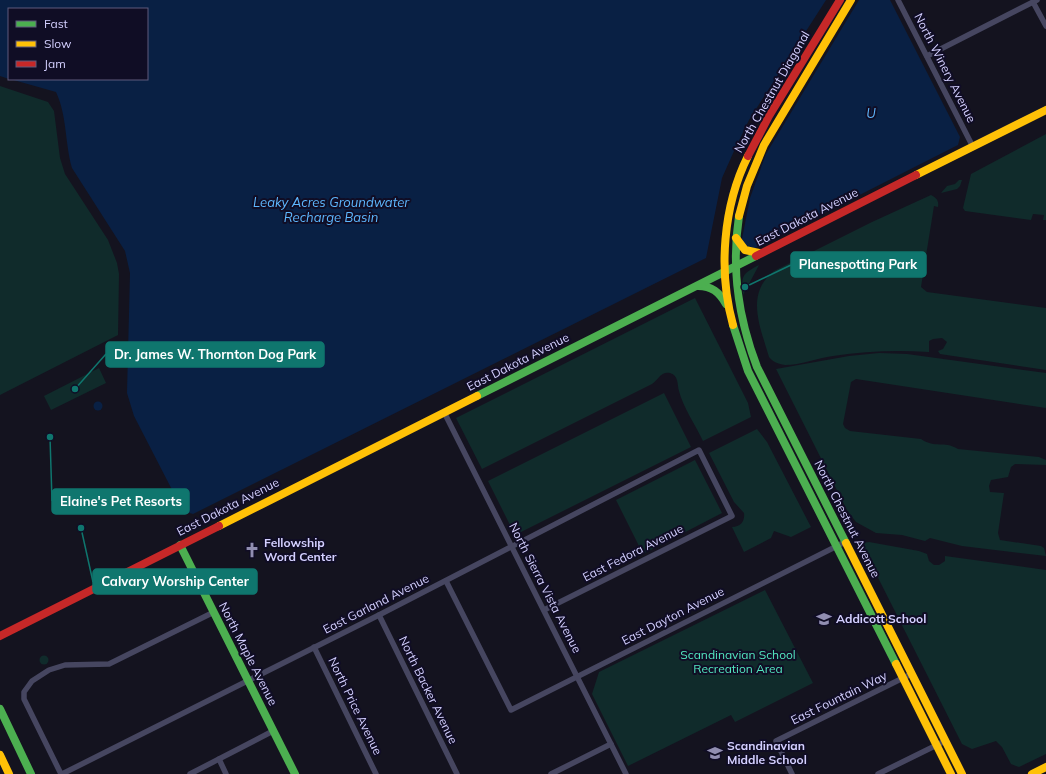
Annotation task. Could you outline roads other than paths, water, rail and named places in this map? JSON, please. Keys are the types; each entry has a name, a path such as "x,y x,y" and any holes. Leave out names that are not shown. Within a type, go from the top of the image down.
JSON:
{"main road":[{"name":"North Chestnut Diagonal","path":"725,272 729,220 736,188 746,160 763,126 840,0"},
{"name":"North Chestnut Diagonal","path":"734,267 736,237 745,192 761,151 851,0"},
{"name":"East Dakota Avenue","path":"0,636 1046,110"},
{"path":"736,237 743,249 753,254 762,253"},
{"name":"North Chestnut Avenue","path":"734,267 737,300 746,340 757,367 962,774"},
{"name":"North Chestnut Avenue","path":"725,272 729,309 743,357 770,414 951,774"},
{"path":"695,287 714,289 720,294 729,309"},
{"path":"770,414 778,410"},
{"name":"North Maple Avenue","path":"180,545 295,774"},
{"path":"0,709 32,774"},
{"path":"0,755 9,774"},
{"path":"1032,774 1046,767"}],"street":[{"name":"North Winery Avenue","path":"898,0 973,147"},
{"path":"927,56 1035,1 1046,26"},
{"name":"North Sierra Vista Avenue","path":"444,412 626,774"},
{"name":"East Garland Avenue","path":"62,774 446,581 699,450"},
{"name":"East Fedora Avenue","path":"544,610 732,516 699,450"},
{"name":"East Dayton Avenue","path":"446,581 511,710 845,542"},
{"path":"62,774 24,699 24,692 32,681 49,670 66,666 109,664 214,612"},
{"name":"North Backer Avenue","path":"379,615 457,774"},
{"name":"North Price Avenue","path":"314,647 376,774"},
{"name":"East Fountain Way","path":"792,774 776,741 911,674"},
{"path":"190,774 273,731"},
{"path":"878,774 945,741"},
{"path":"551,774 611,744"},
{"path":"219,760 226,774"}],"water":[{"name":"Leaky Acres Groundwater Recharge Basin","path":"0,0 826,0 749,120 734,151 722,178 706,258 193,514 183,511 134,416 127,393 130,273 125,251 72,168 62,110 56,92 14,80 148,80 148,8 8,8 8,79 0,76"},
{"name":"U","path":"859,0 890,0 960,137 958,145 755,248 749,248 744,245 742,239 750,198 766,154"},
{"path":"98,401 103,406 98,411 93,406"}],"place":[{"name":"Planespotting Park","path":"745,287"},
{"name":"Dr. James W. Thornton Dog Park","path":"75,389"},
{"name":"Elaine's Pet Resorts","path":"50,437"},
{"name":"Calvary Worship Center","path":"81,528"},
{"name":"Fellowship Word Center","path":"252,550"},
{"name":"Addicott School","path":"824,619"},
{"name":"Scandinavian Middle School","path":"715,753"}],"park label":[{"name":"Scandinavian School Recreation Area","path":"738,662"}]}
